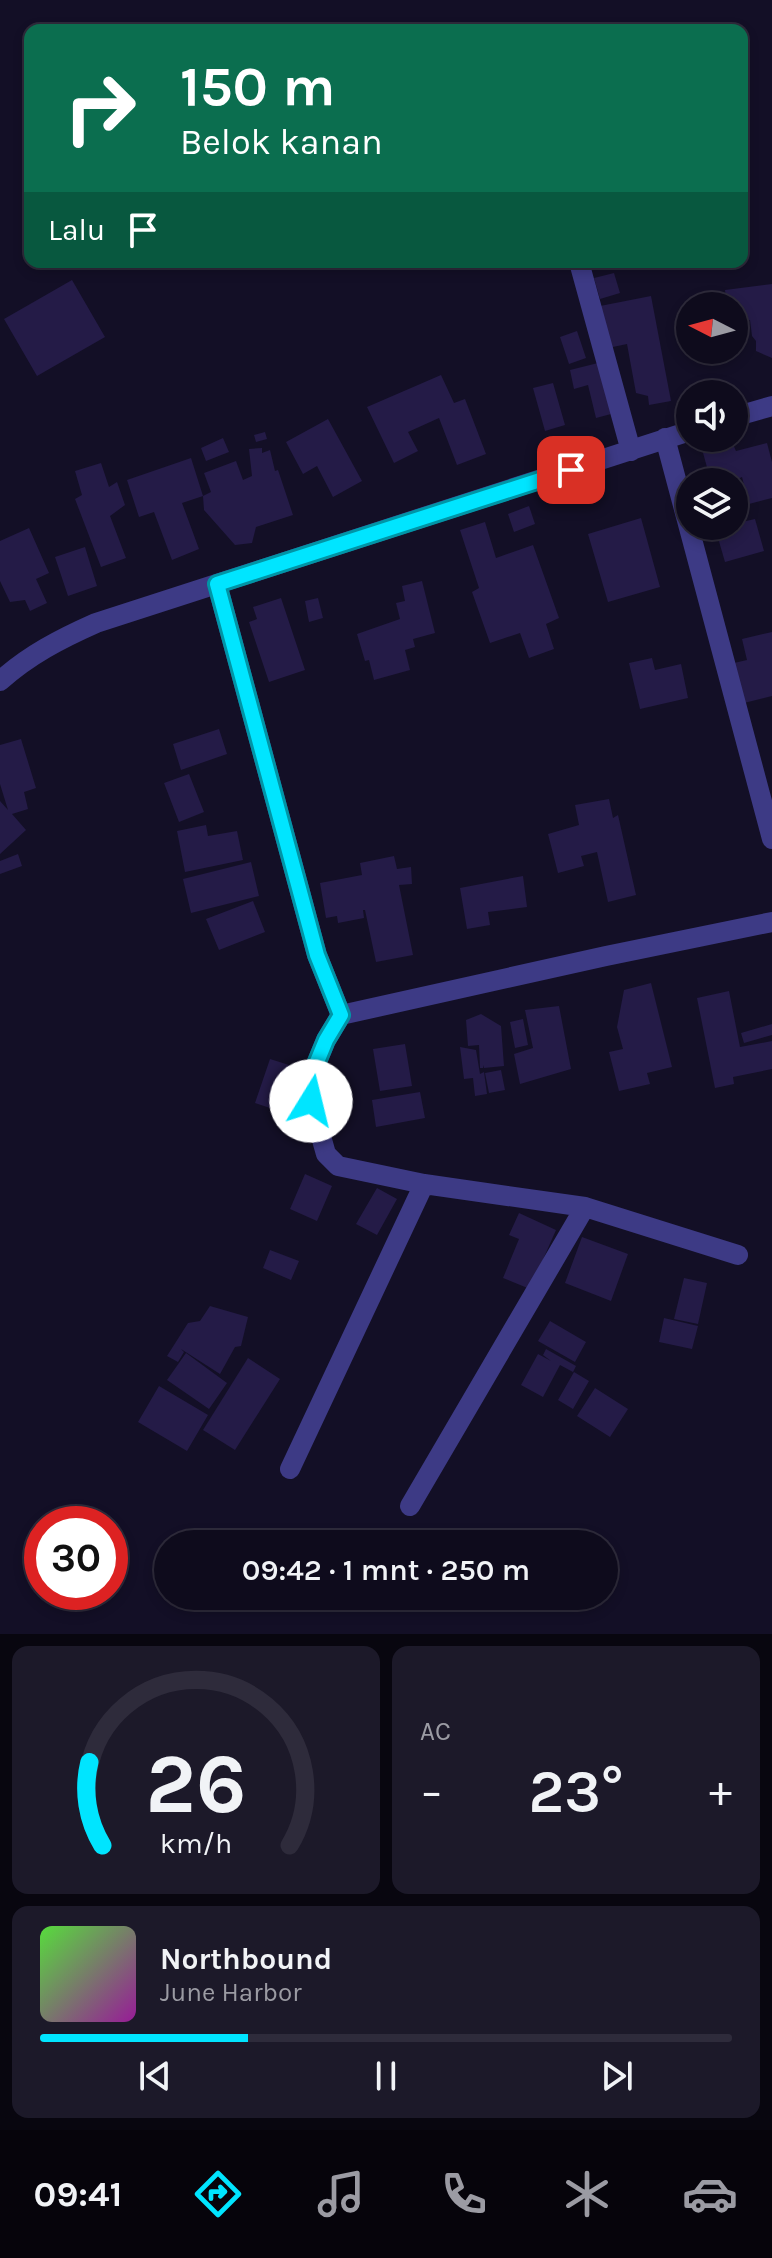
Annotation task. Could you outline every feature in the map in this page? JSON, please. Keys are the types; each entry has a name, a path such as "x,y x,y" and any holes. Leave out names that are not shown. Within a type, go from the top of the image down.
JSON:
{"street":[{"path":"581,268 631,451"},
{"path":"748,413 772,406"},
{"path":"0,681 20,663 96,623 676,435"},
{"path":"665,438 772,839"},
{"path":"217,584 317,955 341,1015"},
{"path":"738,1255 585,1207 424,1184 338,1166 326,1154 311,1101 314,1069 341,1015 772,922"},
{"path":"290,1469 424,1184"},
{"path":"410,1506 585,1207"}],"building":[{"path":"614,273 620,293 600,299 594,278"},
{"path":"72,280 105,337 37,376 4,319"},
{"path":"772,284 772,358 756,351 756,341 748,320 748,292 725,290"},
{"path":"651,296 671,401 649,405 648,396 636,393 627,344 608,348 600,306"},
{"path":"577,331 586,358 569,364 560,337"},
{"path":"598,363 611,414 596,418 588,385 574,389 570,370"},
{"path":"441,375 454,403 465,399 486,454 457,465 439,418 408,432 418,451 394,463 367,407"},
{"path":"553,383 565,425 545,431 533,388"},
{"path":"328,419 362,481 333,497 317,466 303,474 286,442"},
{"path":"265,432 267,439 256,442 254,435"},
{"path":"223,438 229,452 206,461 201,448"},
{"path":"767,443 772,462 772,498 749,504 748,468 707,468 703,452 748,452 748,448"},
{"path":"262,448 262,453 270,450 293,515 256,527 252,543 235,545 204,510 203,496 211,492 204,473 236,461 243,480 252,476 249,449"},
{"path":"191,458 203,496 182,503 199,549 172,560 154,512 139,517 127,480"},
{"path":"101,463 109,487 117,482 125,505 110,516 126,558 101,567 75,499 82,495 75,471"},
{"path":"529,506 535,524 514,532 508,514"},
{"path":"641,518 660,587 608,602 588,534"},
{"path":"755,519 764,551 725,562 719,540 748,540 748,521"},
{"path":"485,522 496,558 533,545 559,618 546,624 554,649 529,658 520,633 490,643 472,592 479,588 460,530"},
{"path":"29,528 49,573 36,579 47,603 30,611 25,600 10,602 0,581 0,541"},
{"path":"85,547 97,586 68,596 55,557"},
{"path":"422,581 435,633 413,639 415,647 405,650 410,670 374,680 357,634 400,619 396,603 405,601 402,586"},
{"path":"281,598 305,670 269,682 249,622 257,619 253,607"},
{"path":"318,598 323,618 309,622 305,601"},
{"path":"772,632 772,696 744,703 734,663 747,660 742,639"},
{"path":"652,658 655,670 681,664 688,698 640,709 629,663"},
{"path":"219,729 227,754 181,770 173,744"},
{"path":"21,739 36,788 24,792 28,809 12,814 26,830 0,854 0,801 8,810 0,784 0,745"},
{"path":"189,774 204,812 179,822 164,783"},
{"path":"609,799 613,818 618,815 636,895 608,902 597,852 581,856 584,866 558,873 548,834 579,825 575,805"},
{"path":"206,825 208,836 237,831 243,860 185,872 177,831"},
{"path":"18,854 22,866 0,874 0,861"},
{"path":"394,856 397,869 411,867 412,884 399,885 413,955 376,962 365,910 364,918 338,923 337,916 326,918 320,883 362,875 360,863"},
{"path":"251,862 259,896 191,913 183,879"},
{"path":"523,876 527,907 488,912 490,925 467,929 460,888"},
{"path":"253,901 265,932 219,950 206,919"},
{"path":"651,983 672,1067 647,1073 650,1084 619,1091 609,1052 623,1049 617,1027 624,990"},
{"path":"729,991 740,1047 772,1041 772,1069 733,1077 734,1084 715,1088 697,998"},
{"path":"559,1006 571,1069 520,1084 514,1054 533,1048 525,1010"},
{"path":"481,1014 501,1026 504,1066 484,1068 484,1065 480,1068 479,1045 468,1046 466,1020"},
{"path":"523,1019 528,1045 515,1048 510,1022"},
{"path":"772,1024 772,1035 744,1043 741,1033"},
{"path":"405,1044 412,1086 380,1091 373,1049"},
{"path":"460,1047 476,1050 480,1074 484,1072 487,1094 475,1096 473,1078 464,1079"},
{"path":"270,1059 308,1071 294,1116 255,1103"},
{"path":"501,1070 505,1090 489,1093 485,1073"},
{"path":"420,1092 425,1118 376,1127 372,1100"},
{"path":"305,1174 332,1186 317,1221 290,1209"},
{"path":"377,1188 397,1199 377,1235 356,1224"},
{"path":"519,1213 556,1230 530,1289 503,1278 519,1239 509,1235"},
{"path":"582,1237 628,1254 611,1301 565,1283"},
{"path":"270,1250 299,1261 291,1280 263,1268"},
{"path":"684,1278 707,1283 698,1324 674,1319"},
{"path":"210,1306 248,1317 241,1346 235,1347 220,1374 181,1349 184,1352 178,1362 167,1356 188,1323 200,1321"},
{"path":"664,1318 698,1326 692,1349 659,1342"},
{"path":"550,1321 586,1342 575,1362 538,1341"},
{"path":"546,1349 576,1366 573,1372 560,1365 543,1397 521,1385 538,1354 551,1361 543,1355"},
{"path":"186,1353 227,1383 209,1409 167,1380"},
{"path":"248,1358 280,1379 235,1450 203,1430"},
{"path":"574,1372 589,1381 573,1409 558,1400"},
{"path":"159,1386 208,1415 187,1451 138,1422"},
{"path":"595,1388 628,1409 610,1437 577,1416"}],"route":[{"path":"311,1101 314,1069 341,1015 317,955 217,584 571,470"}]}
